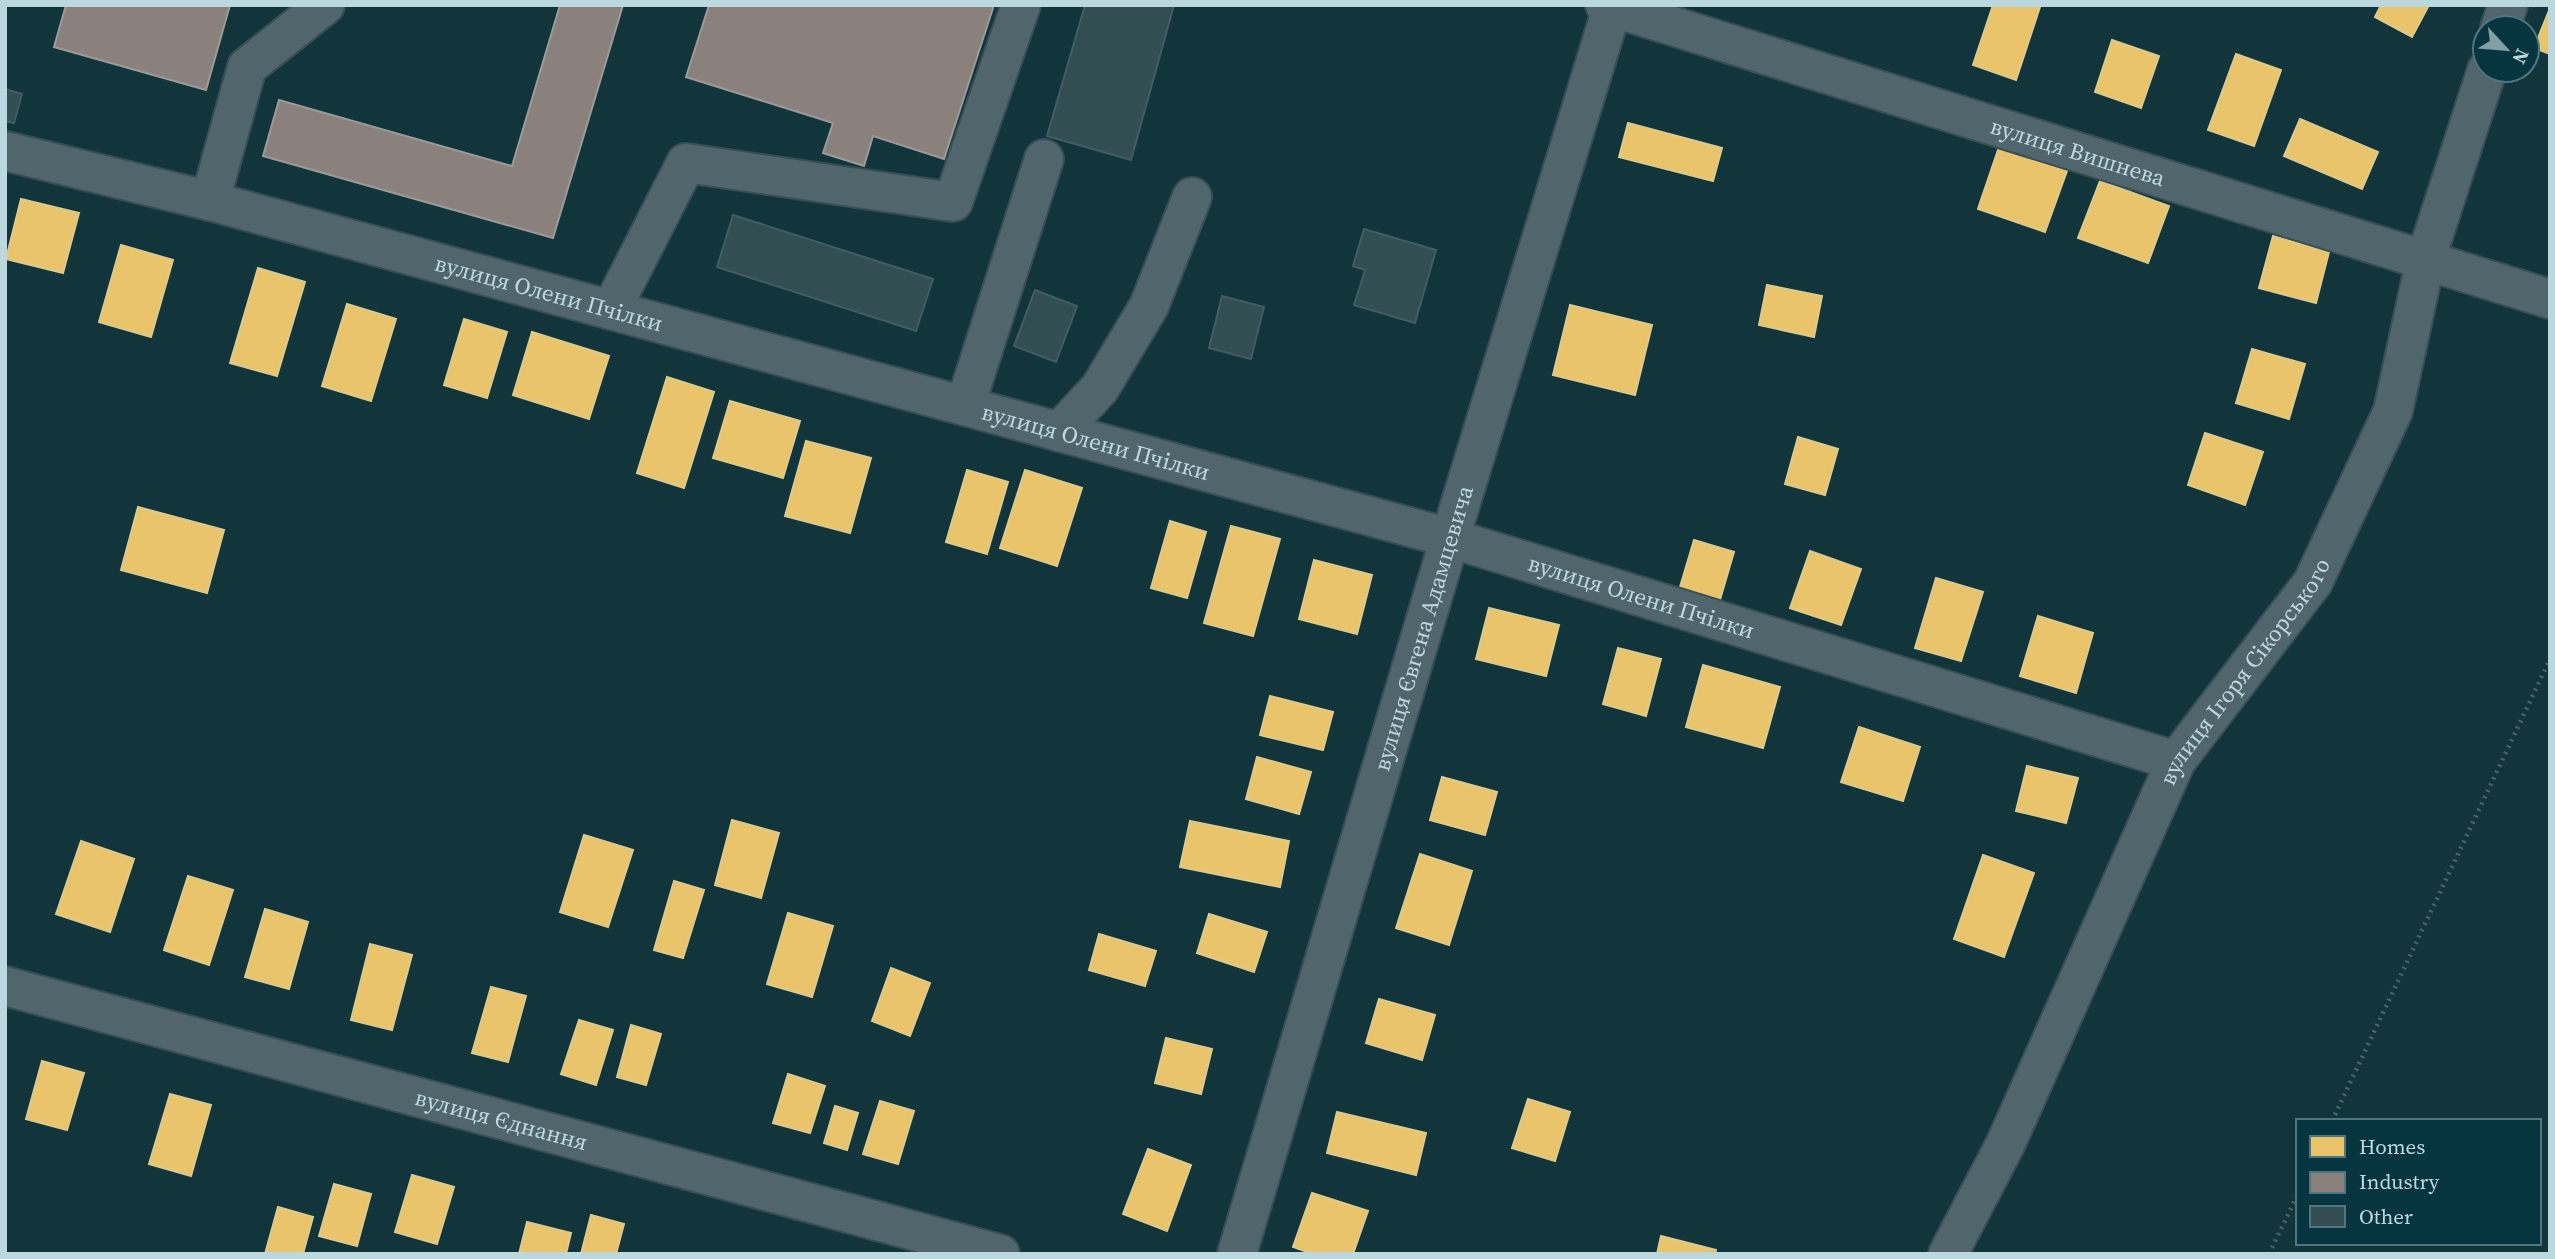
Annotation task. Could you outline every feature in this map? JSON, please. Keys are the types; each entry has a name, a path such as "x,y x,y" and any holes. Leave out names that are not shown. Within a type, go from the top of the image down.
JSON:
{"street":[{"path":"210,201 247,67 325,5"},
{"path":"611,310 686,163 953,202 1021,5"},
{"name":"вулиця Вишнева","path":"1610,6 2426,258 2550,299"},
{"name":"вулиця Євгена Адамцевича","path":"1237,1254 1610,6"},
{"name":"вулиця Ігоря Сікорського","path":"1948,1254 2005,1145 2176,761 2313,582 2393,411 2426,258 2482,84"},
{"name":"вулиця Олени Пчілки","path":"5,151 210,201 1450,538 2176,761"},
{"path":"965,406 1044,159"},
{"path":"1059,432 1100,388 1149,306 1192,197"},
{"name":"вулиця Єднання","path":"5,986 1000,1254"}],"path":[{"path":"2333,1119 2550,660"},
{"path":"2269,1254 2296,1198"}],"building: Homes":[{"path":"1993,5 2040,7 2016,80 1973,65"},
{"path":"2381,5 2429,5 2412,37 2375,17"},
{"path":"2550,8 2550,54 2541,51 2541,30"},
{"path":"2112,40 2159,56 2141,108 2095,92"},
{"path":"2236,54 2281,70 2254,146 2208,130"},
{"path":"2300,119 2378,152 2362,189 2284,156"},
{"path":"1628,123 1722,148 1713,181 1619,157"},
{"path":"2000,144 2068,168 2045,232 1978,209"},
{"path":"2100,181 2169,206 2148,263 2078,238"},
{"path":"21,199 79,213 63,273 6,259"},
{"path":"2273,236 2329,252 2316,303 2259,288"},
{"path":"121,245 173,260 151,337 99,322"},
{"path":"258,268 305,282 277,376 230,363"},
{"path":"1767,285 1822,296 1814,337 1759,325"},
{"path":"347,304 396,319 371,401 322,386"},
{"path":"1570,305 1652,325 1635,395 1553,375"},
{"path":"464,319 507,332 487,398 444,385"},
{"path":"532,332 609,356 589,419 513,395"},
{"path":"2252,349 2305,364 2289,419 2236,403"},
{"path":"667,377 714,392 684,488 637,473"},
{"path":"730,401 800,421 783,478 713,458"},
{"path":"2205,433 2263,452 2245,505 2188,485"},
{"path":"1798,437 1838,449 1825,495 1785,484"},
{"path":"806,441 871,458 850,533 785,516"},
{"path":"967,470 1008,482 987,554 946,542"},
{"path":"1025,470 1082,488 1057,566 1000,548"},
{"path":"138,507 224,530 207,593 121,570"},
{"path":"1170,521 1206,532 1187,598 1151,588"},
{"path":"1231,526 1280,539 1253,636 1204,623"},
{"path":"1694,540 1734,552 1717,610 1677,597"},
{"path":"1810,551 1861,569 1841,625 1790,608"},
{"path":"1314,560 1372,575 1357,634 1299,619"},
{"path":"1936,578 1983,592 1961,661 1915,648"},
{"path":"1489,608 1559,625 1546,676 1476,659"},
{"path":"2038,616 2093,633 2076,693 2020,676"},
{"path":"1618,648 1661,659 1646,716 1603,704"},
{"path":"1703,665 1780,687 1763,748 1686,727"},
{"path":"1270,696 1333,712 1323,750 1260,735"},
{"path":"1859,727 1920,747 1903,801 1841,782"},
{"path":"1257,757 1311,772 1299,814 1246,799"},
{"path":"2027,766 2078,778 2066,823 2016,811"},
{"path":"1442,777 1497,792 1485,835 1430,820"},
{"path":"732,820 779,833 761,898 715,885"},
{"path":"1190,821 1289,841 1280,887 1180,867"},
{"path":"584,835 633,850 608,927 560,912"},
{"path":"81,841 134,859 110,932 56,914"},
{"path":"1420,854 1472,871 1449,945 1396,928"},
{"path":"1983,855 2034,873 2004,957 1954,939"},
{"path":"188,876 233,890 209,965 164,950"},
{"path":"674,881 704,890 683,958 654,950"},
{"path":"265,909 308,922 289,989 245,977"},
{"path":"788,913 833,926 812,997 767,984"},
{"path":"1209,914 1267,932 1254,972 1197,953"},
{"path":"1099,934 1156,951 1145,986 1089,970"},
{"path":"370,944 412,955 392,1030 351,1020"},
{"path":"891,968 930,983 910,1036 872,1021"},
{"path":"491,987 526,996 508,1062 472,1053"},
{"path":"1379,999 1435,1015 1422,1060 1366,1043"},
{"path":"579,1020 613,1030 596,1085 561,1074"},
{"path":"631,1025 661,1034 646,1085 617,1077"},
{"path":"1166,1038 1212,1049 1201,1094 1155,1083"},
{"path":"42,1061 84,1073 67,1130 26,1119"},
{"path":"788,1074 825,1086 810,1133 773,1123"},
{"path":"170,1094 211,1105 191,1176 149,1164"},
{"path":"1528,1099 1570,1112 1555,1161 1512,1148"},
{"path":"880,1101 914,1111 898,1164 863,1154"},
{"path":"835,1106 858,1113 847,1150 824,1143"},
{"path":"1337,1112 1426,1133 1416,1175 1327,1153"},
{"path":"1148,1149 1191,1165 1167,1231 1123,1214"},
{"path":"412,1175 454,1187 437,1244 395,1232"},
{"path":"334,1184 371,1194 357,1246 319,1236"},
{"path":"1312,1193 1368,1211 1353,1254 1313,1254 1293,1247"},
{"path":"278,1207 313,1217 303,1254 265,1254"},
{"path":"591,1215 624,1224 616,1254 581,1254"},
{"path":"527,1222 571,1233 566,1254 519,1254"},
{"path":"1661,1236 1716,1250 1715,1254 1657,1254"}],"building: Industry":[{"path":"66,5 230,5 206,90 54,47"},
{"path":"560,5 623,5 553,238 263,156 279,100 512,166"},
{"path":"709,5 994,5 944,159 873,136 864,166 823,153 833,123 686,77"}],"building: Other":[{"path":"1085,5 1174,5 1131,160 1047,136"},
{"path":"5,89 22,94 14,123 5,121"},
{"path":"733,215 933,279 916,331 717,267"},
{"path":"1364,229 1436,250 1415,323 1354,305 1365,270 1353,266"},
{"path":"1035,290 1077,306 1056,362 1014,346"},
{"path":"1222,296 1264,307 1251,359 1209,348"}]}
